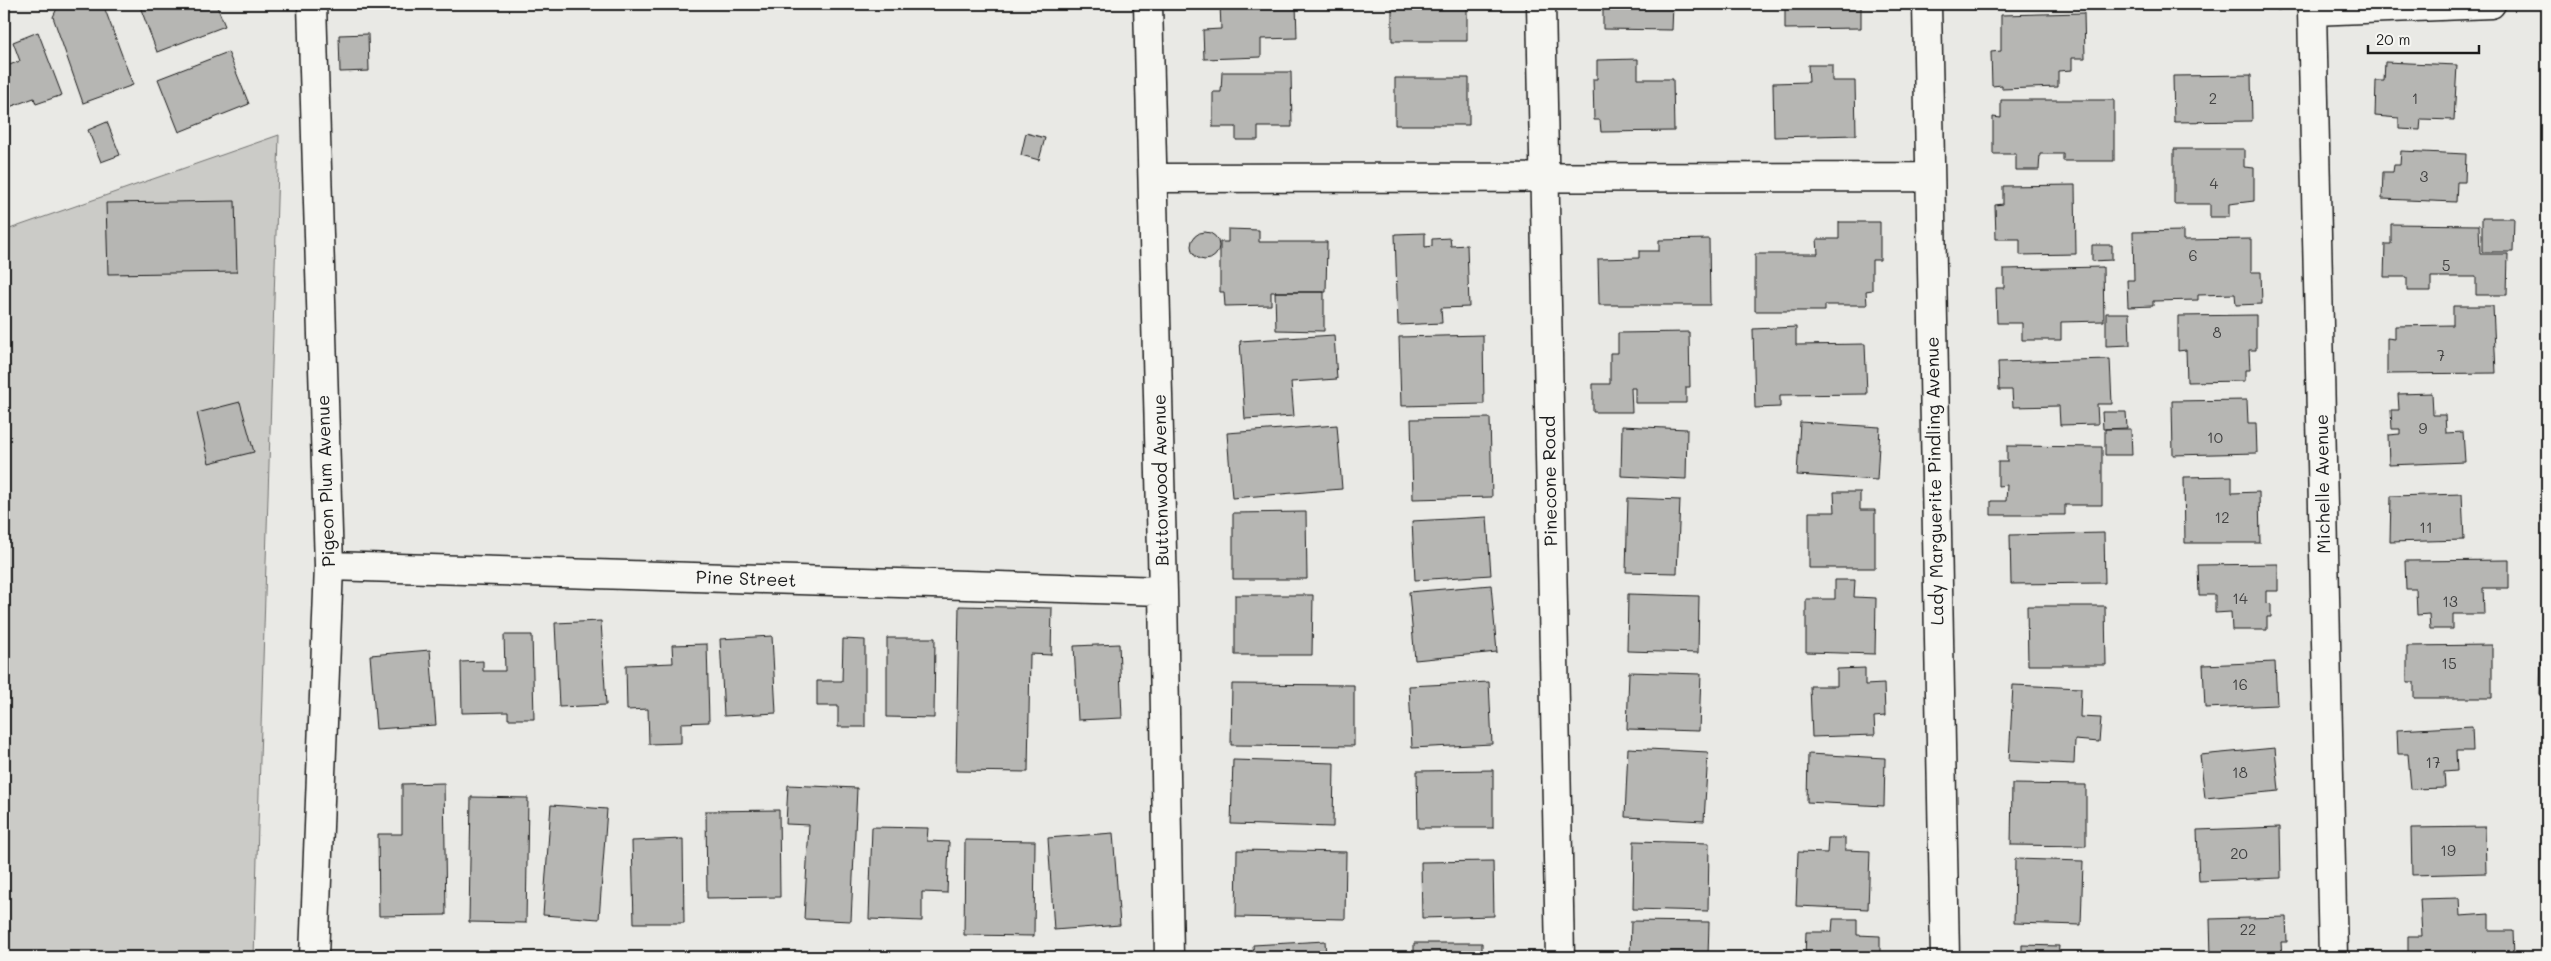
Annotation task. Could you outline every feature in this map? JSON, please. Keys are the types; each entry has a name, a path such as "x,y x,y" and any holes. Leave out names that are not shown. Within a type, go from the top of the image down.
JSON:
{"street":[{"name":"Pigeon Plum Avenue","path":"312,4 329,566 314,957"},
{"name":"Buttonwood Avenue","path":"1148,4 1163,591 1169,957"},
{"name":"Pinecone Road","path":"1541,4 1560,957"},
{"name":"Lady Marguerite Pindling Avenue","path":"1927,4 1944,957"},
{"path":"2312,12 2491,4"},
{"name":"Michelle Avenue","path":"2312,12 2333,957"},
{"path":"1153,178 1929,177"},
{"name":"Pine Street","path":"329,566 1163,591"},
{"path":"314,957 321,957"}],"path":[{"path":"2205,4 2312,12"}],"shaded area":[{"path":"279,135 254,957 4,957 4,231"}],"building":[{"path":"59,4 103,4 133,85 83,103 53,17"},
{"path":"139,4 216,4 225,26 157,52"},
{"path":"1220,4 1296,4 1297,38 1261,39 1261,57 1204,59 1203,30 1221,29"},
{"path":"1392,4 1467,4 1467,41 1392,41"},
{"path":"1603,4 1673,4 1672,30 1603,29"},
{"path":"1785,4 1861,4 1861,28 1785,29"},
{"path":"2084,13 2085,58 2072,58 2072,70 2058,71 2058,87 2002,89 2002,85 1992,86 1991,52 2001,51 2001,15"},
{"path":"38,32 62,95 36,104 34,98 4,109 4,67 20,61 13,42"},
{"path":"368,34 369,71 340,72 339,35"},
{"path":"228,52 249,104 179,132 158,79"},
{"path":"1638,59 1638,79 1673,79 1674,131 1601,132 1600,120 1594,120 1593,79 1597,79 1597,60"},
{"path":"2385,62 2457,65 2454,120 2421,119 2420,130 2399,129 2399,118 2375,116 2376,81 2384,81"},
{"path":"1808,65 1832,65 1832,81 1855,81 1856,135 1774,137 1773,83 1809,82"},
{"path":"1222,72 1291,72 1292,127 1258,127 1258,140 1236,140 1236,127 1213,127 1213,92 1221,92"},
{"path":"2251,75 2252,121 2174,122 2173,76"},
{"path":"1395,78 1469,78 1469,125 1395,125"},
{"path":"2001,100 2114,100 2114,161 2063,161 2063,154 2040,154 2039,170 2016,170 2016,154 1993,154 1993,117 2001,118"},
{"path":"107,122 120,155 101,162 88,130"},
{"path":"1026,133 1045,138 1039,160 1021,155"},
{"path":"2174,149 2244,149 2244,167 2254,168 2254,201 2229,204 2229,217 2210,217 2210,204 2174,204"},
{"path":"2401,151 2466,154 2465,182 2457,182 2456,202 2382,199 2383,172 2393,172 2394,165 2400,165"},
{"path":"2075,185 2076,254 2020,255 2020,239 1996,239 1995,205 2003,204 2003,186"},
{"path":"235,201 237,272 108,274 106,203"},
{"path":"2482,218 2514,218 2513,252 2482,252"},
{"path":"1839,222 1880,222 1880,260 1872,260 1872,290 1866,291 1867,305 1825,305 1825,311 1755,311 1755,254 1818,254 1817,239 1839,239"},
{"path":"2391,224 2479,225 2480,254 2508,254 2507,295 2476,295 2476,277 2431,277 2431,291 2407,291 2407,277 2384,277 2385,244 2391,244"},
{"path":"1228,229 1259,230 1259,242 1327,242 1326,292 1271,292 1271,305 1225,306 1224,292 1220,292 1220,242 1228,242"},
{"path":"2183,231 2183,240 2251,239 2251,272 2261,272 2262,304 2236,305 2235,294 2198,295 2198,300 2153,301 2153,306 2128,307 2127,280 2134,280 2133,232"},
{"path":"1205,232 1215,236 1219,246 1215,256 1205,260 1195,256 1191,246 1195,236"},
{"path":"1425,233 1425,247 1432,246 1432,239 1450,238 1451,246 1467,245 1469,307 1441,308 1442,323 1398,325 1395,234"},
{"path":"1709,239 1710,305 1599,305 1598,259 1639,258 1639,251 1659,251 1659,240"},
{"path":"2092,245 2112,245 2112,260 2092,261"},
{"path":"2103,267 2104,321 2061,322 2061,340 2022,340 2022,323 1997,323 1996,288 2004,288 2004,269"},
{"path":"1275,292 1324,292 1324,331 1276,330"},
{"path":"2453,306 2493,306 2496,373 2387,374 2387,338 2395,339 2395,326 2453,325"},
{"path":"2106,313 2129,313 2130,345 2106,346"},
{"path":"2256,315 2256,350 2249,350 2250,370 2245,370 2245,381 2187,382 2186,350 2178,351 2178,316"},
{"path":"1796,327 1796,345 1865,344 1867,394 1780,395 1780,407 1755,408 1753,329"},
{"path":"1689,332 1690,387 1686,387 1686,403 1635,403 1635,388 1631,388 1632,412 1593,412 1593,384 1610,384 1610,353 1618,353 1618,333"},
{"path":"1334,335 1337,379 1291,382 1294,416 1245,419 1240,341"},
{"path":"1483,335 1484,404 1401,406 1399,337"},
{"path":"2110,359 2112,404 2097,404 2098,424 2060,425 2059,406 2013,407 2012,390 1999,390 1998,362"},
{"path":"2432,393 2433,415 2445,415 2446,433 2463,432 2465,462 2389,465 2388,435 2400,434 2400,429 2392,429 2391,410 2399,410 2398,394"},
{"path":"2247,400 2248,423 2256,423 2257,453 2173,455 2172,401"},
{"path":"240,402 254,452 209,463 197,413"},
{"path":"2102,412 2126,412 2127,428 2103,429"},
{"path":"1490,418 1492,497 1413,499 1411,419"},
{"path":"1800,422 1880,427 1877,480 1797,475"},
{"path":"1337,425 1342,489 1232,498 1227,433"},
{"path":"1622,426 1687,429 1686,479 1621,476"},
{"path":"2105,429 2131,429 2132,455 2105,455"},
{"path":"2007,446 2102,447 2102,505 2065,505 2065,515 1991,515 1991,501 2006,501 2007,485 1998,486 1998,462 2007,462"},
{"path":"2232,476 2232,493 2259,492 2260,543 2185,543 2184,477"},
{"path":"1834,492 1860,492 1860,510 1875,510 1875,568 1809,568 1809,512 1835,512"},
{"path":"2462,494 2464,540 2390,542 2391,496"},
{"path":"1628,498 1680,500 1677,573 1626,572"},
{"path":"1306,512 1307,579 1233,579 1233,513"},
{"path":"1487,517 1491,575 1415,580 1412,521"},
{"path":"2104,533 2105,583 2011,584 2010,535"},
{"path":"2509,560 2509,588 2483,588 2484,614 2453,614 2453,629 2430,629 2429,614 2417,615 2416,589 2406,589 2405,561"},
{"path":"2278,564 2278,591 2266,591 2266,603 2271,604 2271,617 2267,617 2267,630 2232,630 2231,612 2215,613 2215,595 2199,595 2198,565"},
{"path":"1835,580 1855,580 1854,597 1876,598 1875,654 1806,652 1806,599 1835,599"},
{"path":"1491,585 1497,652 1415,660 1409,592"},
{"path":"1628,594 1699,596 1698,653 1627,651"},
{"path":"1235,595 1313,595 1312,655 1235,655"},
{"path":"959,606 1052,608 1051,655 1030,654 1028,772 956,771"},
{"path":"2027,606 2105,606 2106,665 2028,665"},
{"path":"601,621 606,705 559,707 555,623"},
{"path":"504,635 532,635 534,719 508,719 508,712 462,713 461,662 483,661 483,671 505,671"},
{"path":"772,636 776,713 724,716 720,639"},
{"path":"887,638 935,638 934,718 887,717"},
{"path":"843,639 865,640 865,727 838,727 838,706 817,706 817,681 842,681"},
{"path":"707,644 709,722 681,723 681,743 649,744 648,709 627,710 626,665 673,663 672,645"},
{"path":"1119,644 1122,718 1078,720 1074,646"},
{"path":"2492,645 2492,698 2414,698 2414,682 2407,682 2407,646"},
{"path":"430,650 436,725 376,729 370,655"},
{"path":"2541,650 2547,650 2547,697 2540,696"},
{"path":"2275,662 2277,705 2205,708 2203,665"},
{"path":"1865,668 1865,685 1884,684 1885,716 1874,717 1875,735 1812,737 1810,686 1837,686 1837,669"},
{"path":"1629,672 1701,674 1699,731 1627,729"},
{"path":"1489,682 1492,744 1412,748 1409,686"},
{"path":"1232,684 1354,685 1354,746 1231,745"},
{"path":"2013,685 2081,688 2080,717 2101,718 2099,742 2075,740 2074,764 2009,761"},
{"path":"2472,726 2473,751 2456,751 2457,771 2444,772 2445,788 2411,789 2408,754 2398,754 2397,730"},
{"path":"1628,748 1708,752 1704,821 1625,817"},
{"path":"2275,748 2279,791 2205,798 2200,755"},
{"path":"1808,754 1885,758 1884,806 1807,802"},
{"path":"1233,760 1334,763 1333,827 1231,824"},
{"path":"1493,770 1493,828 1418,828 1417,771"},
{"path":"444,783 446,915 379,916 378,834 402,834 402,784"},
{"path":"2012,784 2086,785 2086,846 2011,845"},
{"path":"788,785 857,788 851,921 804,919 809,825 786,824"},
{"path":"471,797 528,798 526,923 469,922"},
{"path":"551,805 607,809 599,919 543,915"},
{"path":"779,810 780,897 707,898 706,811"},
{"path":"872,827 928,828 927,841 949,842 947,893 922,892 922,921 869,919"},
{"path":"2280,827 2281,878 2199,881 2197,830"},
{"path":"2485,827 2486,873 2412,875 2411,828"},
{"path":"1113,833 1120,925 1054,930 1048,838"},
{"path":"1828,838 1845,838 1845,850 1870,851 1868,909 1796,906 1798,852 1827,853"},
{"path":"683,839 684,923 634,923 632,841"},
{"path":"965,840 1035,841 1034,936 964,935"},
{"path":"1634,841 1709,843 1708,911 1633,909"},
{"path":"1237,850 1346,852 1345,919 1236,917"},
{"path":"2015,859 2083,861 2081,925 2014,923"},
{"path":"1493,861 1494,916 1422,918 1421,862"},
{"path":"2459,898 2460,916 2489,914 2489,931 2513,931 2514,957 2408,957 2408,936 2422,936 2420,899"},
{"path":"2286,917 2287,942 2281,942 2282,957 2211,957 2210,919"},
{"path":"1833,919 1857,919 1857,935 1880,936 1880,957 1805,957 1806,932 1832,932"},
{"path":"1631,921 1709,922 1708,957 1630,957"},
{"path":"1325,941 1326,957 1254,957 1253,945"},
{"path":"1414,943 1482,943 1482,957 1414,957"},
{"path":"2022,945 2059,946 2058,957 2022,957"}]}
